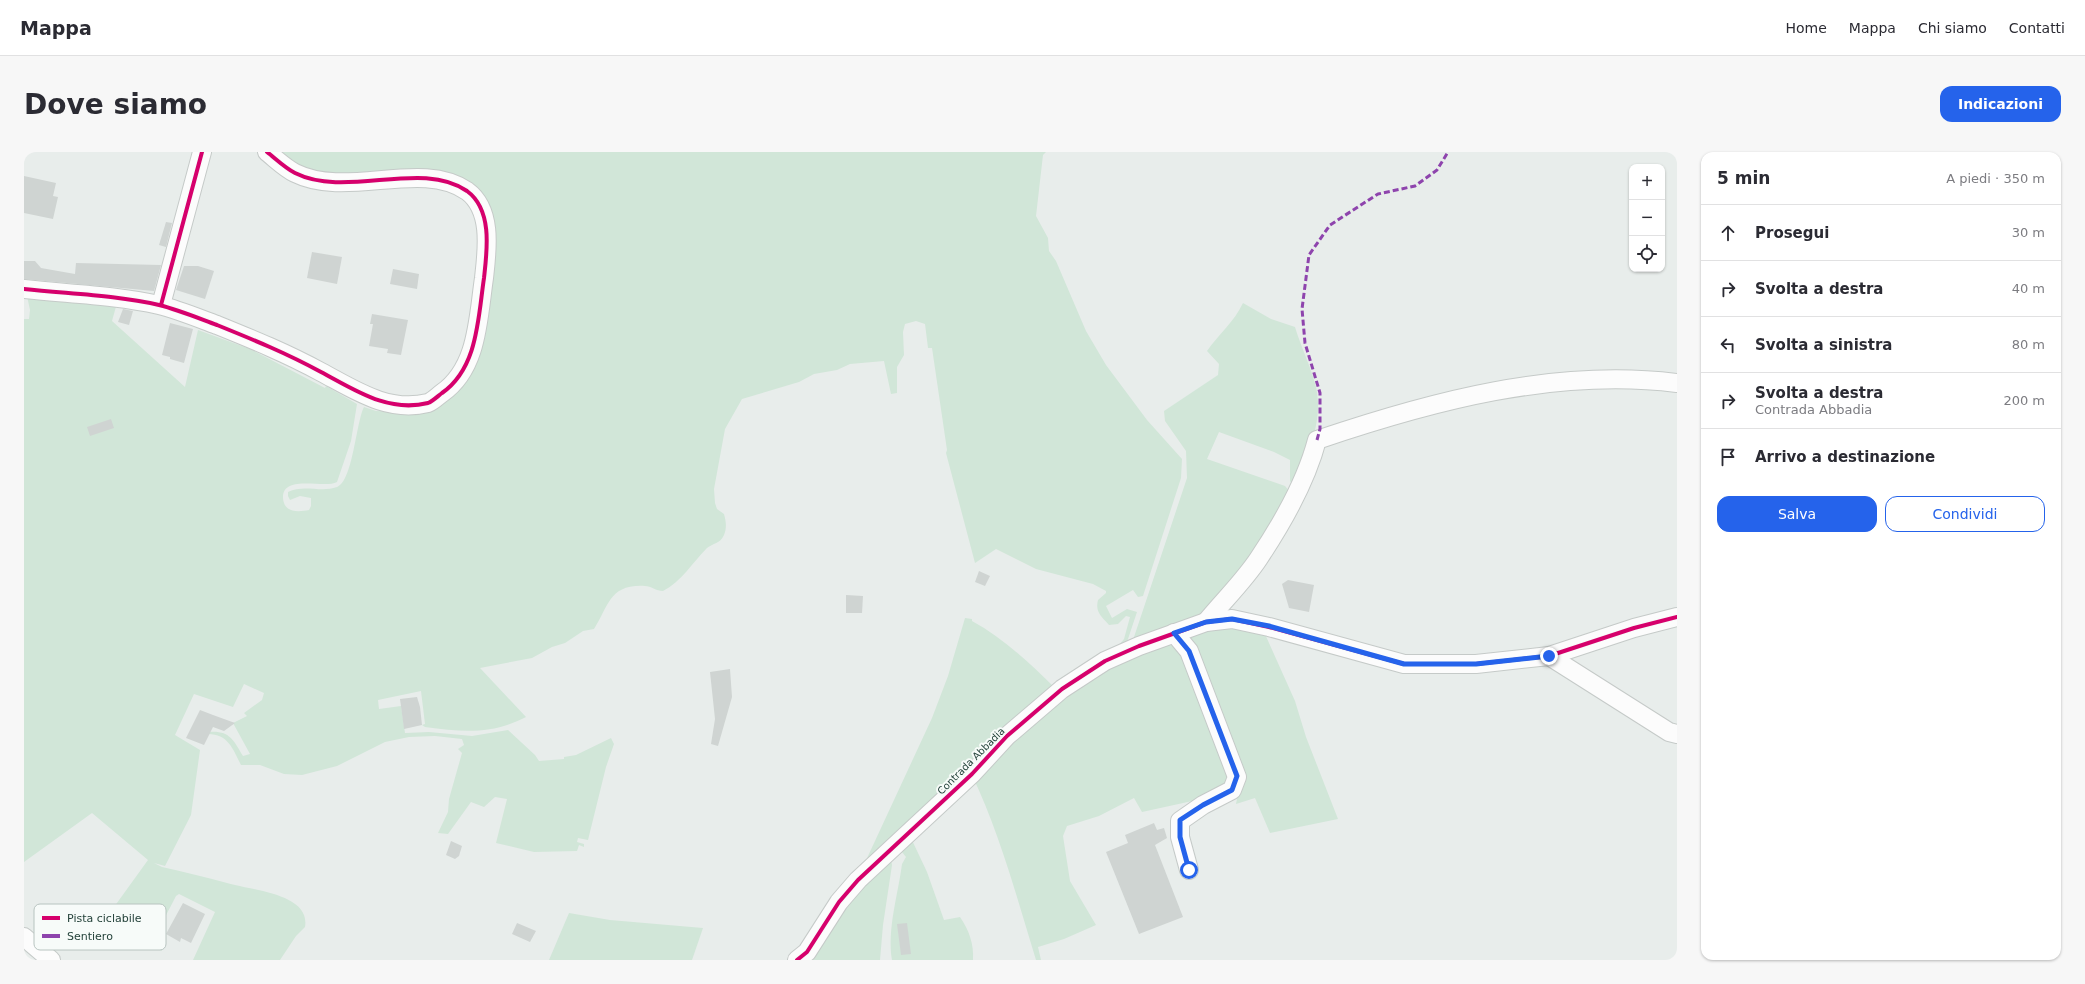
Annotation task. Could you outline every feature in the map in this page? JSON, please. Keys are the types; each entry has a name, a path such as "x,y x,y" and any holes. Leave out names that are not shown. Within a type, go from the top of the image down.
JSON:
{"street":[{"path":"161,306 202,152"},
{"path":"24,289 101,296 161,306 281,350 374,400 397,406 429,403 452,386 466,367 476,331 487,252 486,227 480,208 468,192 446,182 429,178 336,183 316,180 294,173 267,152"},
{"path":"1206,622 1258,559 1290,506 1311,463 1317,440 1378,419 1489,391 1603,378 1677,383"},
{"name":"Contrada Abbadia","path":"797,960 807,952 843,897 858,880 972,774 1013,730 1062,688 1105,661 1174,633 1206,622 1232,619 1269,626 1404,664 1476,664 1549,656 1634,628 1677,617"},
{"path":"1174,633 1189,651 1237,776 1232,790 1203,805 1180,820 1180,837 1189,870"},
{"path":"1549,656 1669,732 1677,734"},
{"path":"24,937 34,946"},
{"path":"39,950 51,960"}],"green space":[{"path":"275,152 1046,152 1043,155 1036,216 1048,238 1049,251 1056,261 1086,331 1106,365 1147,420 1182,459 1181,478 1143,596 1138,597 1133,590 1106,606 1112,618 1127,609 1137,612 1127,642 1118,646 1124,639 1130,617 1126,616 1118,624 1109,625 1099,614 1097,608 1098,600 1106,593 1106,591 1093,584 1036,569 996,549 975,563 946,453 947,450 932,348 928,348 925,324 916,321 905,324 903,332 904,355 897,367 897,393 891,394 884,361 850,364 837,370 814,374 799,382 742,399 725,429 714,489 717,509 724,514 725,517 726,527 724,535 718,542 709,546 670,587 663,591 645,586 633,586 624,589 612,598 594,629 583,631 565,643 552,647 532,658 480,668 526,717 501,727 477,731 439,729 425,727 422,725 425,724 421,691 378,700 379,709 401,706 405,733 429,732 472,736 508,730 535,755 539,761 564,759 564,757 576,755 611,738 614,744 606,767 588,840 578,838 577,842 584,844 584,847 579,845 577,851 534,852 496,843 507,799 495,797 484,807 471,802 448,834 438,833 448,812 449,799 462,753 458,749 464,745 462,739 435,736 409,737 385,742 337,766 302,775 284,774 260,765 241,765 232,748 225,740 215,735 208,734 208,732 215,732 226,734 233,740 243,756 250,754 233,723 247,716 244,713 262,700 264,693 244,684 233,707 194,694 175,735 200,750 191,815 165,866 154,863 162,867 263,891 289,900 298,907 304,916 305,927 296,936 280,960 193,960 215,912 179,894 176,896 166,916 166,904 116,904 148,860 92,813 24,862 24,319 29,319 30,310 27,296 117,303 112,321 185,387 198,330 250,349 325,388 326,386 357,404 351,441 337,482 331,484 296,484 289,486 285,491 283,498 284,503 289,509 296,511 309,510 311,506 311,498 300,496 290,500 288,492 306,488 331,489 337,487 342,482 347,474 364,407 376,411 402,412 457,375 487,273 470,186 318,172 304,168"},
{"path":"1243,303 1271,319 1295,327 1316,387 1318,400 1316,426 1309,451 1293,486 1290,481 1290,460 1274,452 1219,432 1207,459 1285,486 1290,492 1247,562 1234,580 1206,610 1184,623 1133,640 1187,478 1186,451 1165,421 1164,411 1218,375 1219,364 1207,351 1235,316"},
{"path":"965,618 972,619 972,621 995,635 1026,660 1055,688 862,869 932,718 948,676"},
{"path":"1215,626 1253,626 1265,634 1295,701 1306,737 1338,819 1270,833 1255,798 1236,804 1240,784 1189,637"},
{"path":"1164,643 1172,646 1187,659 1231,783 1206,798 1142,812 1134,798 1099,816 1067,826 1063,836 1070,881 1096,925 1064,939 1038,947 1041,960 1036,960 1000,843 972,775 1091,674"},
{"path":"910,836 927,872 944,920 960,917 966,927 972,943 973,960 892,960 892,924 902,864 906,857 902,852 901,847"},
{"path":"891,860 892,865 883,925 880,960 812,960 813,953 856,890"},
{"path":"569,913 610,920 703,928 692,960 549,960"}],"building":[{"path":"24,176 56,183 53,196 58,197 53,219 24,213"},
{"path":"166,222 172,223 166,247 159,245"},
{"path":"312,252 342,257 337,284 307,278"},
{"path":"24,261 35,261 41,268 75,274 76,263 161,265 154,291 24,279"},
{"path":"184,266 198,266 214,271 205,299 176,290"},
{"path":"393,269 419,274 417,289 390,284"},
{"path":"123,309 133,311 129,325 118,322"},
{"path":"372,314 408,320 401,355 387,353 388,349 369,346 373,324 370,324"},
{"path":"170,323 193,329 184,363 162,355"},
{"path":"111,419 114,428 90,436 87,427"},
{"path":"979,571 990,576 985,586 975,582"},
{"path":"1288,580 1314,585 1309,612 1289,608 1282,584"},
{"path":"846,595 863,596 862,613 846,613"},
{"path":"730,669 732,697 718,746 711,744 715,719 710,672"},
{"path":"417,697 422,725 404,729 400,699"},
{"path":"200,710 235,723 224,731 213,727 204,745 186,738"},
{"path":"1154,823 1157,830 1164,828 1167,838 1155,845 1183,917 1139,934 1106,852 1128,843 1125,835"},
{"path":"451,841 462,846 459,856 455,859 446,855"},
{"path":"183,903 205,914 191,943 181,938 180,942 166,934"},
{"path":"517,923 536,931 530,942 512,934"},
{"path":"907,923 911,954 901,955 897,924"}],"marked path":[{"path":"1317,440 1320,429 1320,393 1305,343 1302,309 1309,255 1330,225 1378,194 1415,186 1437,170 1448,152"}],"cycle path":[{"path":"161,305 202,152"},
{"path":"24,289 126,299 159,305 188,314 270,347 372,398 399,405 413,405 432,401 454,383 463,370 470,356 478,325 487,244 485,220 475,199 467,191 449,182 428,178 406,178 360,182 315,180 291,171 267,152"},
{"path":"797,960 807,952 839,902 858,880 972,774 1007,736 1062,689 1105,661 1139,646 1206,622 1232,619 1269,627 1404,664 1476,664 1549,656 1634,628 1677,617"}],"route":[{"path":"1189,870 1180,837 1180,820 1203,805 1232,790 1237,776 1189,651 1174,633 1206,622 1232,619 1269,626 1404,664 1476,664 1549,656"}]}
